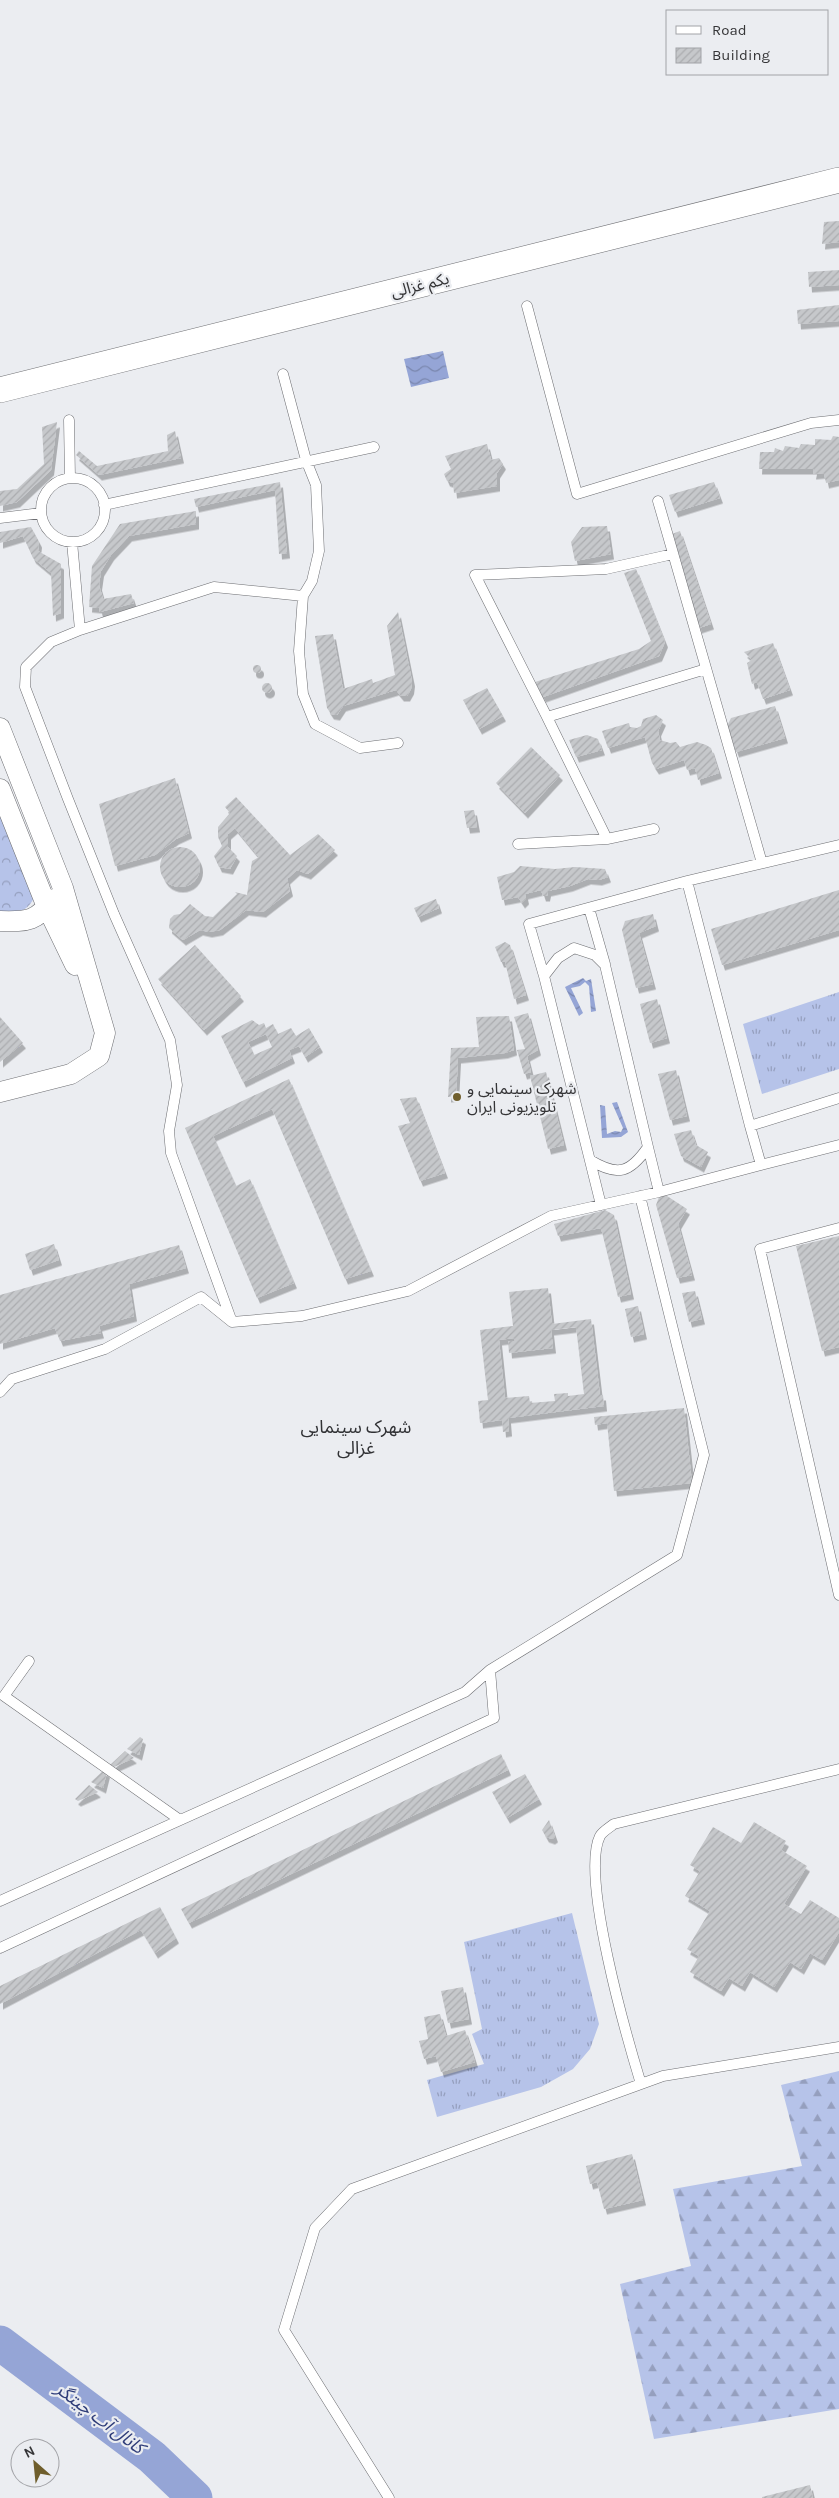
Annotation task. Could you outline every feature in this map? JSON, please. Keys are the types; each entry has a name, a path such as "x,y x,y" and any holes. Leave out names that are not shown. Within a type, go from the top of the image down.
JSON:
{"street":[{"name":"یکم غزالی","path":"0,390 839,180"},
{"path":"0,728 62,888 105,1033 100,1056 70,1074 0,1092"},
{"path":"0,789 47,907 102,1021"},
{"path":"0,921 28,920 41,914 62,888"}],"lane":[{"path":"527,306 577,494 811,423 839,420"},
{"path":"283,374 306,460 316,484 319,551 312,581 303,596 299,651 303,694 316,724 360,748 398,743"},
{"path":"69,420 70,478"},
{"path":"104,505 306,460 374,447"},
{"path":"70,478 89,483 97,490 104,505 103,520 98,530 90,537 72,542 58,538 49,532 43,523 41,513 45,494 52,486 70,478"},
{"path":"658,501 762,863"},
{"path":"0,518 41,513"},
{"path":"72,542 80,630"},
{"path":"607,839 475,575 606,568 673,554"},
{"path":"232,1322 171,1153 169,1131 177,1085 170,1040 114,914 25,688 26,668 51,642 80,630 214,587 303,596"},
{"path":"547,717 706,669"},
{"path":"518,844 607,839 654,829"},
{"path":"601,1205 544,976 529,924 687,881 839,845"},
{"path":"687,881 761,1165"},
{"path":"589,908 605,965 659,1192"},
{"path":"544,976 558,958 574,948 595,955 605,965"},
{"path":"750,1126 839,1098"},
{"path":"0,1392 12,1379 106,1349 201,1297 232,1322 302,1316 408,1291 551,1216 659,1192 839,1145"},
{"path":"590,1160 603,1168 623,1171 636,1164 648,1147"},
{"path":"0,1901 465,1692 490,1670 677,1555 704,1455 640,1196"},
{"path":"839,1228 760,1249 839,1595"},
{"path":"29,1661 4,1696 180,1820"},
{"path":"0,1948 494,1718 490,1670"},
{"path":"640,2084 622,2018 596,1897 596,1856 600,1836 614,1824 839,1770"},
{"path":"389,2498 284,2330 315,2228 352,2190 663,2076 839,2047"}],"green space":[{"path":"0,814 34,898 28,907 20,911 0,914"},
{"path":"839,992 839,1069 762,1094 743,1024"},
{"path":"572,1913 599,2024 590,2049 573,2069 541,2087 437,2117 427,2080 484,2064 472,2034 482,2029 464,1942"},
{"path":"839,2071 839,2409 654,2439 620,2284 691,2266 673,2189 802,2166 781,2085"}],"water":[{"path":"443,351 449,378 411,387 404,359"},
{"path":"583,978 586,981 591,979 596,1011 591,1012 589,986 585,982 580,986 571,988 583,1013 579,1016 565,987"},
{"path":"617,1102 628,1132 621,1137 602,1138 600,1105 605,1106 607,1134 615,1131 621,1132 623,1128 612,1103"}],"building":[{"path":"839,221 839,242 822,244 824,222"},
{"path":"839,270 839,285 809,287 808,272"},
{"path":"839,305 839,321 798,324 797,310"},
{"path":"57,422 51,470 17,502 0,506 0,491 17,489 44,464 42,427"},
{"path":"175,431 181,458 99,475 76,455 79,451 97,466 168,451 167,435"},
{"path":"833,436 839,437 839,480 826,483 824,473 813,474 814,469 759,469 760,452 774,452 775,448 783,451 785,446 799,448 801,444 815,445 815,439 831,440"},
{"path":"487,444 491,460 499,458 503,464 497,473 497,486 454,493 453,483 447,481 444,474 451,469 445,456"},
{"path":"280,482 287,553 279,554 275,490 196,507 194,499"},
{"path":"714,482 720,498 675,512 669,495"},
{"path":"196,511 196,524 129,536 111,555 101,571 99,585 103,599 131,594 134,603 100,612 99,608 89,607 92,566 120,524"},
{"path":"607,526 611,554 575,561 571,542 582,527"},
{"path":"31,527 39,542 38,551 61,564 61,613 53,616 51,573 33,558 23,536 0,543 0,532"},
{"path":"680,531 711,624 699,628 672,534"},
{"path":"636,569 665,642 659,656 543,697 535,682 639,649 651,641 624,573"},
{"path":"398,612 412,681 411,689 407,696 401,696 396,690 343,706 337,715 331,714 327,708 315,636 333,634 343,689 372,679 373,683 395,675 387,626"},
{"path":"773,643 790,690 763,699 757,682 752,684 747,663 752,660 744,652"},
{"path":"257,665 261,669 257,673 253,669"},
{"path":"267,683 272,688 267,693 262,688"},
{"path":"487,688 503,716 479,729 463,700"},
{"path":"775,706 785,738 736,752 727,726 731,718"},
{"path":"656,715 663,720 658,731 660,740 670,743 676,742 680,747 697,742 706,745 711,748 719,773 698,780 695,768 687,770 684,760 656,769 652,763 645,737 608,748 602,731 629,723 630,727 637,728 641,726 643,719"},
{"path":"587,735 598,739 602,750 576,757 569,740"},
{"path":"531,747 560,775 525,813 496,783"},
{"path":"175,778 189,833 176,839 155,855 115,866 99,804"},
{"path":"236,797 290,855 318,834 335,850 308,874 297,870 287,879 290,891 263,912 246,910 220,930 209,932 200,930 183,940 169,928 170,919 174,915 180,914 190,904 205,916 213,917 237,894 235,892 247,895 252,861 259,857 235,828 228,834 228,847 237,856 230,869 219,867 214,856 222,846 218,837 218,827 230,813 225,807"},
{"path":"474,810 477,827 467,828 464,811"},
{"path":"184,847 191,850 197,856 200,867 199,875 191,884 184,887 176,887 169,884 161,875 160,863 163,856 172,848"},
{"path":"520,866 555,869 575,867 605,869 608,877 599,880 588,879 570,886 548,891 547,896 543,896 541,890 525,894 526,899 522,903 518,897 502,900 497,877 514,872"},
{"path":"839,890 839,930 722,965 711,929"},
{"path":"436,899 439,908 418,917 414,908"},
{"path":"653,914 656,926 639,933 653,984 636,988 622,930 625,921"},
{"path":"505,942 510,945 526,995 514,999 505,962 501,962 495,947"},
{"path":"195,945 241,996 204,1030 158,979"},
{"path":"657,999 667,1038 650,1043 640,1004"},
{"path":"528,1013 538,1050 527,1056 531,1072 524,1074 517,1050 525,1049 514,1017"},
{"path":"509,1016 514,1050 505,1053 458,1058 456,1096 448,1097 451,1048 479,1047 476,1017"},
{"path":"0,1017 23,1043 0,1062"},
{"path":"252,1020 259,1025 264,1023 266,1028 273,1024 278,1034 291,1028 296,1036 309,1028 320,1047 305,1057 299,1046 289,1050 292,1058 243,1082 221,1036","holes":["266,1034 272,1047 254,1055 248,1042"]},
{"path":"676,1070 687,1116 670,1120 658,1074"},
{"path":"546,1072 564,1145 548,1149 530,1076"},
{"path":"289,1079 371,1271 345,1279 272,1109 213,1136 236,1186 250,1179 294,1283 257,1298 185,1128"},
{"path":"416,1097 445,1173 420,1181 398,1126 410,1123 400,1099"},
{"path":"691,1130 696,1145 708,1152 701,1167 681,1156 674,1134"},
{"path":"664,1194 687,1209 678,1224 692,1275 677,1278 656,1205 659,1197"},
{"path":"605,1210 614,1215 631,1294 618,1297 601,1228 558,1236 554,1224"},
{"path":"839,1236 839,1347 822,1351 796,1246"},
{"path":"54,1244 59,1260 30,1270 25,1254"},
{"path":"179,1245 186,1268 129,1284 134,1316 99,1326 101,1333 60,1341 55,1328 0,1344 0,1295"},
{"path":"548,1288 552,1324 591,1319 600,1395 603,1395 604,1406 508,1418 509,1431 503,1432 502,1420 480,1423 478,1401 488,1400 480,1330 513,1326 509,1292","holes":["576,1327 584,1394 568,1396 568,1393 554,1394 555,1401 530,1403 529,1396 505,1398 499,1340 514,1338 515,1341 508,1341 509,1353 553,1348 551,1330"]},
{"path":"695,1291 702,1319 689,1322 682,1293"},
{"path":"638,1306 644,1334 631,1337 625,1309"},
{"path":"684,1408 692,1483 614,1491 607,1423 595,1425 594,1417"},
{"path":"140,1737 143,1739 139,1755 127,1749"},
{"path":"125,1751 134,1758 114,1767 110,1765"},
{"path":"501,1754 508,1770 189,1923 181,1909"},
{"path":"104,1770 107,1772 103,1788 91,1782"},
{"path":"525,1774 539,1799 507,1818 492,1792"},
{"path":"89,1785 98,1792 78,1801 75,1799"},
{"path":"549,1820 555,1837 552,1839 546,1837 542,1830"},
{"path":"754,1822 786,1841 781,1850 807,1866 784,1904 801,1914 810,1900 839,1918 839,1932 822,1960 810,1953 801,1969 790,1962 774,1987 750,1972 742,1986 729,1978 721,1991 690,1972 699,1956 687,1949 710,1911 685,1896 700,1871 690,1865 713,1827 741,1843"},
{"path":"160,1907 176,1938 155,1953 141,1930 0,2004 0,1986"},
{"path":"463,1987 469,2019 448,2023 441,1991"},
{"path":"440,2014 446,2036 465,2030 475,2062 441,2072 436,2056 424,2059 419,2041 428,2039 424,2017"},
{"path":"632,2154 643,2200 604,2209 597,2182 590,2184 586,2166"},
{"path":"810,2485 813,2498 762,2498 762,2497"}],"waterway":[{"name":"کانال آب چیتگر","path":"0,2343 152,2457 195,2498"}],"place":[{"name":"شهرک سینمایی و تلویزیونی ایران","path":"457,1097"}],"district":[{"name":"شهرک سینمایی غزالی","path":"356,1437"}]}
